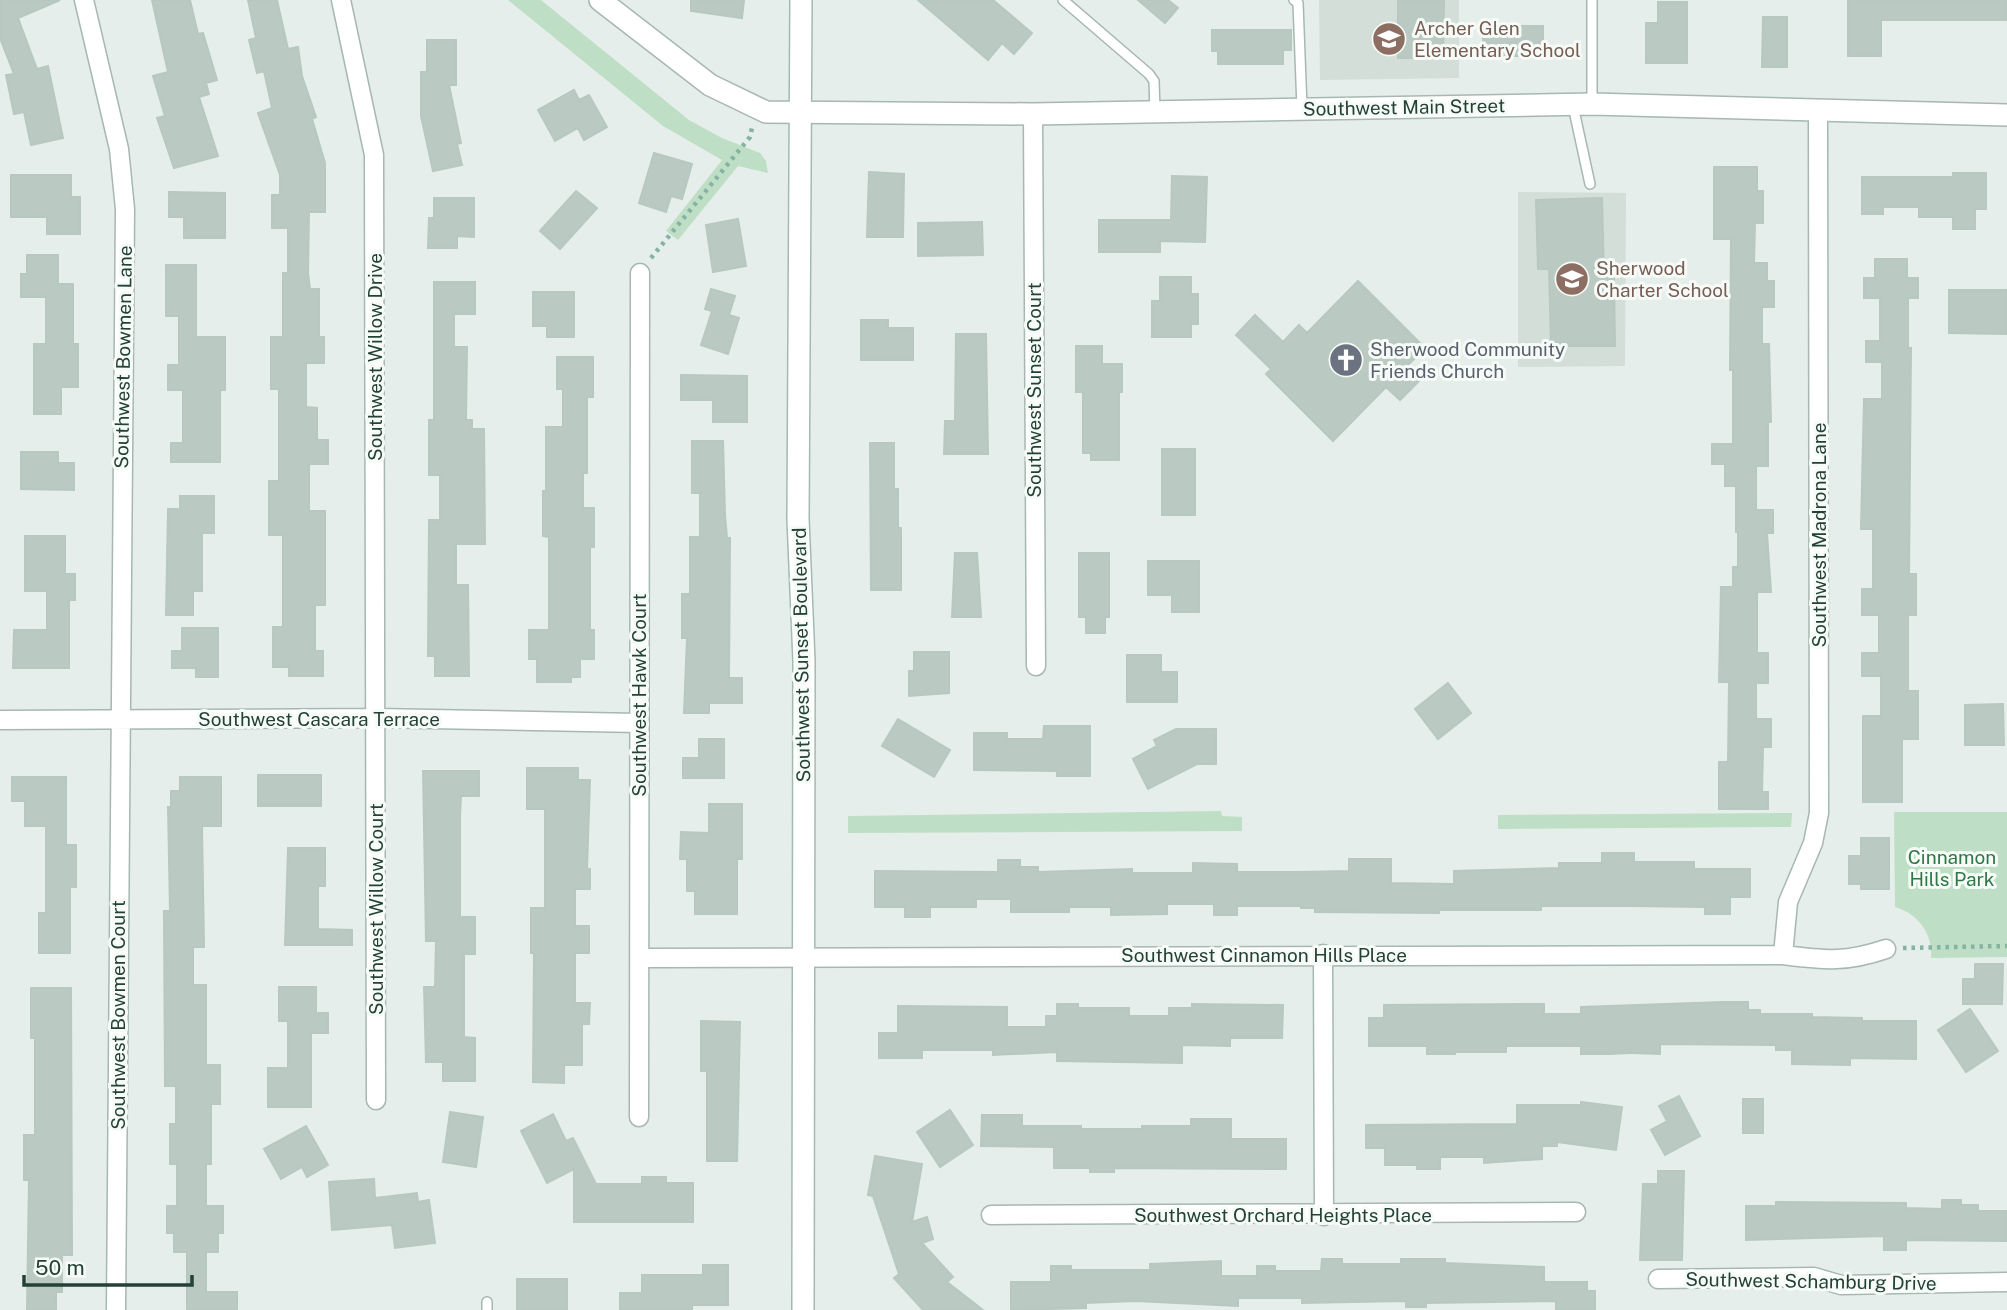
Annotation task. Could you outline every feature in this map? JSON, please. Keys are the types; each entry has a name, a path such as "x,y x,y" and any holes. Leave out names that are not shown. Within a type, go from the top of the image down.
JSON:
{"street":[{"name":"Southwest Bowmen Lane","path":"84,0 123,171 120,719"},
{"name":"Southwest Willow Drive","path":"341,0 374,155 376,718"},
{"path":"600,0 710,85 756,110"},
{"name":"Southwest Sunset Boulevard","path":"801,0 799,519 804,661 803,1310"},
{"name":"Southwest Main Street","path":"756,110 800,114 1033,114 1583,104 2007,115"},
{"name":"Southwest Madrona Lane","path":"1783,955 1788,902 1813,843 1819,813 1818,110"},
{"name":"Southwest Sunset Court","path":"1033,114 1036,666"},
{"name":"Southwest Hawk Court","path":"639,1117 640,273"},
{"name":"Southwest Cascara Terrace","path":"0,720 376,718 638,723"},
{"name":"Southwest Willow Court","path":"376,718 376,1100"},
{"name":"Southwest Bowmen Court","path":"116,1310 120,719"},
{"name":"Southwest Cinnamon Hills Place","path":"639,958 1323,954 1783,955 1854,960 1886,949"},
{"path":"1323,954 1324,1216"},
{"name":"Southwest Orchard Heights Place","path":"991,1215 1324,1216 1576,1212"},
{"name":"Southwest Schamburg Drive","path":"1658,1279 1814,1278 1841,1285 2007,1282"}],"lane":[{"path":"1063,0 1154,80 1155,112"},
{"path":"1294,0 1298,3 1302,109"},
{"path":"1590,184 1583,104 1592,0"}],"path":[{"path":"640,273 750,137 756,110"},
{"path":"1886,949 2007,946"}],"shaded area":[{"name":"Archer Glen Elementary School","path":"1319,0 1459,0 1459,78 1320,80"},
{"name":"Sherwood Charter School","path":"1518,192 1626,193 1625,366 1518,367"}],"green space":[{"path":"508,0 541,0 689,120 722,138 760,153 766,161 768,173 738,166 678,240 666,231 722,160 663,126"},
{"path":"1221,811 1222,816 1242,817 1242,831 848,833 848,816"},
{"name":"Cinnamon Hills Park","path":"1894,812 2007,812 2007,957 1931,958 1927,933 1911,914 1895,907"},
{"path":"1792,813 1791,827 1498,829 1498,815"}],"building":[{"path":"0,0 60,0 18,18 37,69 48,66 63,138 31,145 24,112 14,114 6,75 14,74 0,38"},
{"path":"152,0 190,0 198,34 203,33 217,80 206,83 209,94 199,97 218,156 174,168 157,118 165,116 153,76 168,72"},
{"path":"248,0 277,0 288,49 298,47 302,76 316,117 312,119 325,163 325,212 309,212 308,273 310,289 319,289 319,337 324,337 324,363 306,363 306,407 317,408 317,440 328,440 328,464 309,464 309,511 325,511 325,605 315,605 315,651 323,651 323,676 289,676 289,667 273,667 273,627 283,627 283,535 269,535 269,481 279,481 279,389 271,389 271,337 283,337 283,273 288,273 288,228 272,228 272,195 280,195 280,175 258,113 272,108 264,71 257,73 249,40 256,38"},
{"path":"691,0 744,0 742,18 691,11"},
{"path":"918,0 993,0 1032,33 1014,54 1002,43 988,60"},
{"path":"1138,0 1168,0 1178,8 1165,23"},
{"path":"1398,0 1444,0 1443,58 1398,58"},
{"path":"1848,0 2007,0 2007,20 1881,20 1881,56 1848,56"},
{"path":"1658,2 1687,2 1687,63 1646,63 1646,23 1658,23"},
{"path":"1763,17 1787,17 1787,67 1762,67"},
{"path":"1483,26 1543,26 1543,56 1483,56"},
{"path":"1212,30 1291,30 1291,50 1283,50 1283,64 1218,64 1218,51 1212,51"},
{"path":"427,40 456,40 456,85 449,85 461,143 457,144 462,165 433,171 421,116 421,72 427,72"},
{"path":"574,90 579,100 589,95 607,127 584,140 578,128 555,141 538,110"},
{"path":"654,153 692,164 682,199 671,196 666,212 639,203"},
{"path":"1714,167 1757,167 1757,191 1763,191 1763,223 1755,223 1754,263 1767,263 1767,281 1774,281 1774,307 1762,307 1762,344 1769,344 1771,422 1768,422 1768,466 1756,466 1756,510 1773,510 1773,533 1767,533 1771,592 1757,592 1757,653 1768,653 1768,683 1756,683 1756,719 1771,719 1771,747 1763,747 1762,792 1768,792 1768,809 1719,809 1719,762 1728,762 1729,682 1719,682 1721,587 1733,587 1733,567 1738,567 1738,532 1736,486 1725,486 1725,464 1712,464 1712,444 1733,444 1733,370 1730,370 1731,239 1714,239"},
{"path":"869,172 904,174 903,237 867,237"},
{"path":"1953,173 1986,173 1986,209 1975,209 1975,229 1953,229 1953,217 1919,217 1919,207 1883,207 1883,214 1862,214 1862,177 1953,177"},
{"path":"11,175 71,175 71,197 80,197 80,234 47,234 47,217 11,217"},
{"path":"1172,176 1207,177 1205,242 1160,241 1160,252 1099,252 1099,220 1171,220"},
{"path":"576,191 597,208 560,249 540,231"},
{"path":"169,192 225,193 225,238 184,238 184,217 169,217"},
{"path":"434,198 474,198 474,237 457,236 457,248 428,248 429,218 434,218"},
{"path":"1602,198 1604,277 1614,277 1615,346 1551,346 1549,269 1538,269 1536,200"},
{"path":"738,219 746,266 713,272 706,225"},
{"path":"982,222 983,255 918,256 918,223"},
{"path":"27,255 58,255 58,284 73,284 73,344 78,344 78,387 61,387 61,414 34,414 34,344 46,344 46,297 21,297 21,274 27,274"},
{"path":"1875,259 1907,259 1907,278 1918,278 1918,298 1908,298 1908,348 1911,348 1909,574 1916,574 1916,615 1908,615 1908,691 1918,691 1918,739 1902,739 1902,802 1863,802 1863,716 1881,716 1881,676 1862,676 1862,653 1879,653 1879,615 1862,615 1862,589 1873,589 1873,529 1861,529 1864,399 1882,399 1882,362 1866,362 1866,341 1880,341 1880,298 1864,298 1864,278 1875,278"},
{"path":"166,265 196,265 196,337 225,337 225,390 220,390 220,462 171,462 171,443 183,443 183,390 168,390 168,365 179,365 179,316 166,316"},
{"path":"1160,277 1191,277 1191,294 1198,294 1198,324 1191,324 1191,337 1152,337 1152,301 1160,301"},
{"name":"Sherwood Community Friends Church","path":"1358,281 1425,348 1407,366 1420,380 1400,400 1386,387 1333,441 1266,374 1271,369 1236,335 1255,315 1283,342 1299,325 1307,333"},
{"path":"434,282 475,282 475,314 454,314 454,347 467,347 466,420 472,420 472,429 484,429 485,544 456,544 456,585 468,585 469,676 435,676 435,656 428,656 429,520 440,520 440,475 429,475 429,420 434,420"},
{"path":"711,289 735,296 729,315 739,318 728,354 701,345 712,311 705,309"},
{"path":"1949,290 2007,290 2007,334 1949,333"},
{"path":"533,292 574,292 574,337 547,337 547,326 533,326"},
{"path":"861,320 888,320 888,328 913,328 913,360 861,360"},
{"path":"956,334 986,334 988,454 944,454 945,421 955,421"},
{"path":"1076,346 1102,346 1102,364 1122,364 1122,392 1119,392 1119,460 1091,460 1091,453 1083,453 1083,392 1076,392"},
{"path":"557,357 593,357 593,397 587,397 587,473 583,473 583,508 594,508 594,547 590,547 590,630 594,630 594,659 580,659 580,677 571,677 571,682 537,682 537,659 529,659 529,630 549,630 549,537 543,536 543,491 546,491 546,427 563,427 563,389 557,389"},
{"path":"681,375 747,376 747,422 713,422 713,400 681,400"},
{"path":"692,441 723,441 725,515 727,538 730,538 729,678 742,678 742,703 709,703 709,713 684,713 687,638 682,638 682,594 690,594 690,537 700,537 700,493 692,493"},
{"path":"870,443 894,443 894,489 898,489 898,528 901,528 901,590 871,590"},
{"path":"1162,449 1195,449 1195,515 1162,515"},
{"path":"21,452 58,452 58,463 74,463 74,490 21,489"},
{"path":"180,496 214,496 214,533 202,533 202,591 193,591 193,615 166,615 168,509 180,509"},
{"path":"25,536 65,536 65,574 75,574 75,600 69,600 69,668 13,668 14,630 47,630 47,591 25,591"},
{"path":"955,553 977,553 981,617 952,617"},
{"path":"1079,553 1109,553 1109,617 1105,617 1105,633 1086,633 1086,617 1079,617"},
{"path":"1148,561 1199,561 1199,612 1172,612 1172,595 1148,595"},
{"path":"182,628 218,628 218,677 196,677 196,668 172,668 172,651 182,651"},
{"path":"914,652 949,652 949,693 909,696 909,671 914,671"},
{"path":"1127,655 1161,655 1161,672 1177,672 1177,702 1127,702"},
{"path":"1448,683 1471,713 1438,739 1415,709"},
{"path":"2003,704 2004,745 1965,745 1965,705"},
{"path":"898,719 950,750 934,777 882,746"},
{"path":"1044,726 1090,726 1090,776 1057,776 1057,771 974,770 974,733 1007,733 1007,739 1043,739"},
{"path":"1176,729 1216,729 1216,764 1197,764 1148,789 1133,759 1157,746 1154,740"},
{"path":"699,739 724,739 724,778 683,778 683,758 699,758"},
{"path":"527,768 578,768 578,780 590,780 587,869 590,869 590,889 575,889 575,926 589,926 589,953 575,953 575,1003 590,1003 589,1024 582,1024 582,1065 564,1065 564,1083 533,1082 534,953 531,953 531,908 545,908 545,809 527,809"},
{"path":"423,771 479,771 479,796 461,796 460,816 460,917 475,917 475,954 464,954 464,1037 475,1038 475,1081 443,1081 443,1062 426,1062 424,987 435,987 436,941 426,941"},
{"path":"258,775 321,775 321,806 258,806"},
{"path":"12,777 66,777 66,845 76,845 76,887 70,887 70,953 39,953 39,913 46,913 46,826 25,826 25,801 12,801"},
{"path":"180,777 221,777 221,826 202,826 204,947 193,947 193,985 206,985 206,1065 220,1065 220,1104 211,1104 211,1164 206,1164 206,1206 223,1206 223,1233 218,1233 218,1252 206,1252 206,1292 237,1292 237,1310 187,1310 187,1252 174,1252 174,1233 167,1233 167,1206 177,1206 177,1164 170,1164 170,1124 176,1124 176,1086 165,1086 164,911 170,911 168,807 171,807 171,791 180,791"},
{"path":"709,804 742,804 742,859 737,859 737,914 695,914 695,891 687,891 687,859 680,859 681,832 709,833"},
{"path":"1861,838 1889,838 1889,889 1861,889 1861,884 1849,884 1849,856 1861,856"},
{"path":"288,848 325,848 325,886 318,886 318,929 352,930 352,945 285,945"},
{"path":"1602,853 1634,853 1634,862 1694,862 1694,869 1750,869 1750,897 1730,897 1730,914 1705,914 1705,907 1541,906 1541,910 1439,910 1439,913 1315,912 1315,908 1301,906 1237,906 1237,915 1214,915 1214,904 1167,904 1167,914 1111,915 1111,907 1069,907 1069,912 1011,912 1011,899 976,899 976,907 930,907 930,917 905,917 905,907 875,907 875,871 998,872 998,860 1020,860 1020,867 1038,867 1038,872 1132,869 1132,873 1193,873 1193,863 1237,864 1237,872 1301,872 1349,871 1349,859 1391,859 1391,883 1454,884 1454,871 1559,868 1559,863 1602,863"},
{"path":"1975,964 2003,964 2002,1004 1963,1004 1963,979 1975,979"},
{"path":"279,987 316,987 316,1013 328,1013 328,1033 311,1033 311,1107 268,1107 268,1068 288,1068 288,1021 279,1021"},
{"path":"31,988 71,988 72,1255 62,1255 62,1292 56,1292 56,1310 27,1310 29,1180 24,1180 24,1135 35,1135 35,1038 31,1038"},
{"path":"1748,1002 1748,1010 1760,1010 1760,1014 1812,1014 1812,1017 1862,1018 1862,1021 1916,1021 1916,1059 1850,1058 1850,1065 1792,1064 1792,1050 1776,1050 1776,1045 1660,1044 1660,1054 1632,1053 1630,1050 1630,1053 1581,1054 1581,1046 1506,1046 1506,1052 1427,1054 1427,1046 1369,1046 1369,1018 1384,1018 1384,1005 1544,1004 1544,1014 1581,1014 1581,1007"},
{"path":"1057,1004 1078,1004 1078,1008 1129,1008 1129,1016 1169,1016 1169,1008 1192,1008 1192,1004 1283,1005 1282,1038 1230,1038 1230,1046 1182,1045 1182,1063 1057,1061 1057,1052 993,1055 993,1050 922,1050 922,1058 879,1058 879,1033 898,1033 898,1006 1007,1007 1007,1027 1046,1027 1046,1016 1057,1016"},
{"path":"1970,1009 1998,1051 1966,1072 1938,1030"},
{"path":"701,1021 740,1022 737,1161 707,1161 707,1071 701,1071"},
{"path":"1679,1096 1700,1136 1665,1155 1651,1130 1667,1121 1659,1106"},
{"path":"1743,1099 1763,1099 1763,1133 1743,1133"},
{"path":"1581,1102 1622,1107 1616,1150 1557,1142 1557,1146 1542,1146 1542,1159 1484,1163 1484,1157 1440,1157 1440,1169 1417,1169 1417,1165 1385,1165 1385,1148 1366,1148 1366,1125 1517,1124 1517,1105 1581,1105"},
{"path":"950,1110 973,1145 940,1167 917,1132"},
{"path":"450,1112 483,1117 476,1167 443,1162"},
{"path":"553,1114 566,1141 573,1138 596,1184 642,1184 642,1177 666,1177 666,1183 693,1183 693,1222 574,1222 574,1169 547,1183 521,1131"},
{"path":"982,1115 1022,1115 1022,1126 1081,1126 1081,1129 1191,1126 1191,1119 1231,1119 1231,1139 1286,1139 1286,1169 1114,1168 1114,1172 1090,1172 1090,1168 1054,1168 1054,1147 981,1146"},
{"path":"306,1126 328,1165 307,1177 302,1167 281,1179 264,1149"},
{"path":"875,1156 922,1164 912,1222 927,1217 933,1239 922,1243 953,1277 947,1282 983,1310 923,1310 894,1278 899,1274 873,1196 868,1195"},
{"path":"1658,1171 1684,1171 1682,1260 1640,1260 1643,1184 1658,1184"},
{"path":"374,1179 375,1198 417,1193 418,1202 429,1200 435,1243 395,1248 392,1225 332,1230 329,1182"},
{"path":"1942,1200 1961,1200 1961,1205 1978,1205 1978,1211 2007,1211 2007,1241 1906,1240 1906,1250 1884,1250 1884,1236 1746,1240 1746,1206 1776,1206 1776,1202 1906,1203 1906,1208 1942,1209"},
{"path":"1322,1259 1342,1259 1342,1264 1401,1264 1401,1259 1445,1259 1445,1263 1544,1267 1544,1282 1587,1282 1587,1291 1595,1291 1595,1310 1556,1310 1556,1301 1426,1303 1426,1307 1406,1307 1406,1301 1302,1303 1302,1298 1238,1298 1238,1306 1135,1301 1086,1303 1086,1308 1011,1310 1011,1282 1051,1282 1051,1266 1071,1266 1071,1270 1150,1270 1150,1264 1221,1261 1221,1276 1257,1276 1257,1266 1275,1266 1275,1271 1321,1271"},
{"path":"703,1265 728,1265 728,1305 692,1305 692,1310 620,1310 620,1293 642,1293 642,1275 703,1275"},
{"path":"517,1279 567,1279 567,1310 517,1310"}],"place":[{"name":"Archer Glen Elementary School","path":"1389,39"},
{"name":"Sherwood Charter School","path":"1572,279"},
{"name":"Sherwood Community Friends Church","path":"1346,360"}]}
